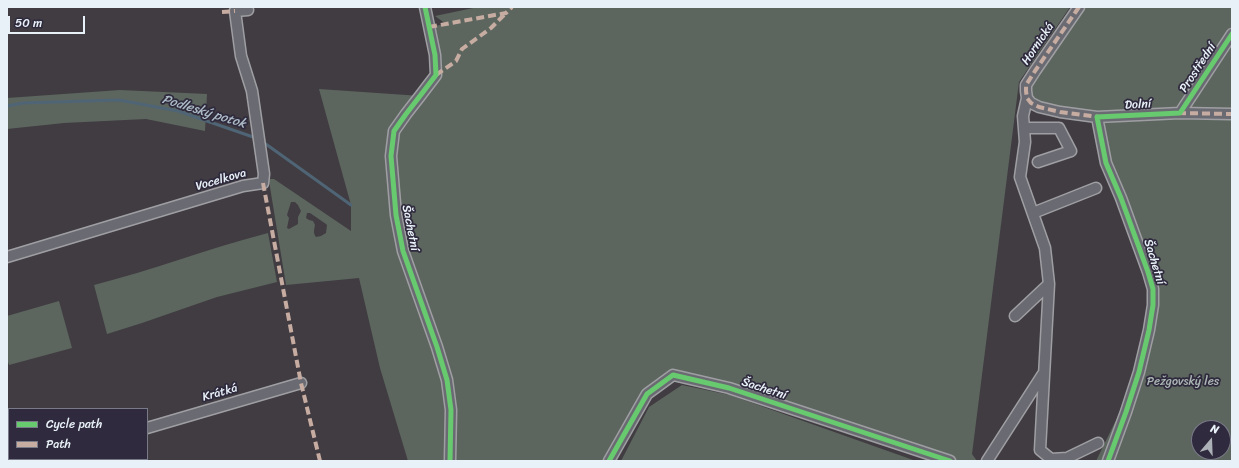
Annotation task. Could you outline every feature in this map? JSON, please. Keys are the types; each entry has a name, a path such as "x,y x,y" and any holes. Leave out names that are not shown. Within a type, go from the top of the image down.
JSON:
{"street":[{"name":"Šachetní","path":"425,7 435,56 436,75 394,132 391,156 396,215 403,251 447,380 451,410 450,461"},
{"name":"Hornická","path":"1079,7 1026,86 1027,98 1023,116 1025,142 1020,177 1045,248 1049,284 1040,450 1051,459 1067,458 1098,442"},
{"name":"Vocelkova","path":"7,258 243,186 263,183 264,174 252,91 241,56 235,11 248,10"},
{"name":"Prostřední","path":"1180,113 1232,34"},
{"name":"Dolní","path":"1027,98 1031,103 1039,107 1060,112 1097,117 1180,113 1232,114"},
{"name":"Šachetní","path":"1097,117 1106,163 1122,198 1153,289 1153,305 1149,330 1139,372 1108,461"},
{"path":"1024,128 1059,128 1071,151 1038,162"},
{"path":"1033,213 1096,188"},
{"path":"1015,316 1049,284"},
{"path":"987,461 1044,373"},
{"name":"Šachetní","path":"609,461 648,394 673,375 729,388 950,461"},
{"name":"Krátká","path":"148,428 301,383"}],"green space":[{"path":"478,7 1070,7 1019,82 972,454 977,461 950,461 673,375 647,394 609,461 408,461 380,368 359,278 286,285 269,181 270,179 274,179 351,231 351,205 319,89 421,96 436,75 429,27 446,24 435,16","holes":["291,202 295,202 301,211 298,217 298,224 289,229 287,228 289,218 287,215","307,213 310,213 327,225 326,233 316,237 314,233 315,225 313,221 306,218"]},
{"path":"1085,7 1232,7 1232,114 1060,112 1033,100 1028,90"},
{"path":"120,90 207,94 205,131 146,119 64,123 7,129 7,98"},
{"name":"Pežgovský les","path":"1128,120 1232,120 1232,461 1096,461 1117,418 1135,374 1155,289 1112,169 1104,123"},
{"path":"268,233 277,282 217,297 107,334 94,285"},
{"path":"59,301 72,348 9,365 7,359 7,316"},
{"path":"682,385 730,395 916,461 621,461 649,407"}],"waterway":[{"name":"Podleský potok","path":"7,106 23,103 119,100 178,111 256,138"},
{"name":"Podleský potok","path":"263,142 351,205"}],"marked path":[{"path":"429,27 506,13 512,7"},
{"path":"1079,7 1026,85 1027,98 1031,103 1039,107 1060,112 1100,117"},
{"path":"222,12 235,11"},
{"path":"436,75 456,61 462,49 491,28 506,13"},
{"path":"1178,113 1232,114"},
{"path":"263,183 301,383 320,461"}],"cycle path":[{"path":"425,7 435,55 436,75 394,131 391,156 396,215 403,251 447,380 451,410 450,461"},
{"path":"1108,461 1139,372 1149,330 1153,305 1153,289 1121,198 1106,163 1097,117 1180,113 1232,34"},
{"path":"609,461 647,394 673,375 729,388 950,461"}]}
